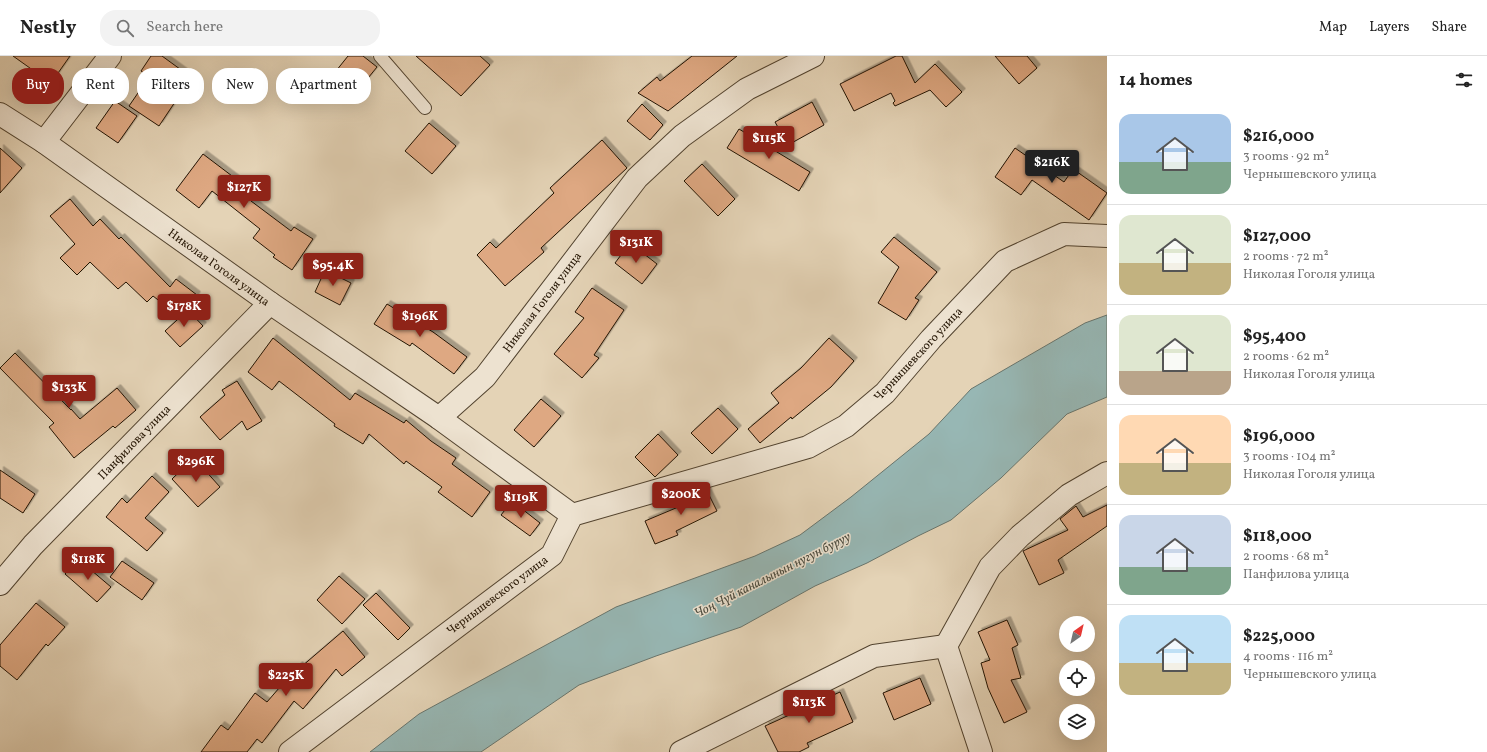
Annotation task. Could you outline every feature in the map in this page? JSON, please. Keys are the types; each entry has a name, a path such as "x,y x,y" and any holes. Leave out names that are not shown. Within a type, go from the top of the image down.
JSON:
{"street":[{"path":"44,142 110,56"},
{"name":"Николая Гоголя улица","path":"439,418 485,377 637,178 682,136 747,89 813,56"},
{"name":"Николая Гоголя улица","path":"0,114 44,142 270,303 439,418 572,515"},
{"name":"Чернышевского улица","path":"290,752 552,555 572,515 808,447 846,426 885,393 931,338 1005,261 1064,234 1107,236"},
{"name":"Панфилова улица","path":"0,584 33,545 270,303"},
{"path":"981,752 946,646 990,567 1020,536 1069,495 1107,473"},
{"path":"681,752 874,656 946,646"}],"lane":[{"path":"380,56 425,108"}],"water":[{"name":"Чоң Чүй каналынын нугун буруу","path":"1107,315 1107,397 1067,414 1001,478 951,520 867,563 815,586 741,627 656,656 579,685 481,752 370,752 419,714 616,607 755,556 800,535 851,497 929,434 971,389 1085,323"}],"building":[{"path":"13,56 70,56 62,68 30,68"},
{"path":"151,56 162,56 178,68 143,68"},
{"path":"348,56 363,56 377,67 371,74 371,68 338,68"},
{"path":"416,56 480,56 490,65 461,96"},
{"path":"692,56 737,56 668,111 638,93 657,77 660,81"},
{"path":"896,56 902,56 915,83 935,64 962,92 946,107 930,90 895,106 893,103 895,101 891,93 854,111 840,84"},
{"path":"995,56 1027,56 1037,68 1019,84"},
{"path":"137,94 137,104 174,104 159,126 129,106"},
{"path":"812,102 824,125 788,145 775,122"},
{"path":"113,104 119,104 137,116 118,143 96,128"},
{"path":"642,104 663,125 650,140 627,121"},
{"path":"429,123 456,146 432,174 405,151"},
{"path":"739,129 810,172 799,191 727,148"},
{"path":"602,140 627,168 541,248 544,252 505,286 477,255 490,242 496,248 554,193 550,188"},
{"path":"0,148 22,168 0,193"},
{"path":"1015,148 1064,182 1073,169 1107,193 1089,220 1032,180 1021,195 995,177"},
{"path":"203,154 240,182 242,180 258,192 251,201 291,231 294,227 313,239 292,270 273,257 275,255 253,238 260,229 212,191 199,208 176,190"},
{"path":"702,164 735,199 718,216 684,181"},
{"path":"70,199 93,226 100,219 119,239 121,237 170,287 176,279 197,295 180,317 153,296 147,302 126,282 118,289 90,262 77,275 60,258 75,244 50,216"},
{"path":"894,237 937,272 915,298 919,300 906,320 878,303 899,267 881,252"},
{"path":"630,243 657,264 642,284 615,263"},
{"path":"325,270 351,283 340,305 315,292"},
{"path":"592,288 624,310 594,355 599,358 582,378 554,354 584,318 575,312"},
{"path":"387,304 433,332 467,357 454,374 412,343 410,346 374,324"},
{"path":"188,310 203,326 180,347 165,331"},
{"path":"273,338 350,400 355,393 404,423 406,420 431,441 456,458 452,464 490,492 472,517 438,492 442,487 406,461 404,464 369,434 363,444 334,426 335,424 279,381 272,390 248,372"},
{"path":"829,338 854,361 831,387 792,419 791,417 760,443 748,429 779,403 771,393 801,368"},
{"path":"15,353 80,419 117,388 136,410 115,428 113,426 74,458 49,427 54,423 0,368"},
{"path":"237,381 262,421 247,430 242,421 220,440 200,417 225,395 222,390"},
{"path":"541,399 561,416 534,447 514,430"},
{"path":"718,408 738,429 712,454 691,433"},
{"path":"658,434 678,455 655,477 635,457"},
{"path":"194,458 220,487 198,507 172,479"},
{"path":"0,470 35,494 23,513 0,498"},
{"path":"152,476 169,492 145,518 163,533 147,551 106,517 122,498 127,503"},
{"path":"706,489 717,511 676,531 678,535 655,544 645,521 683,505 678,500"},
{"path":"512,501 540,523 530,536 501,515"},
{"path":"1107,505 1107,526 1058,560 1064,573 1039,585 1023,551 1068,530 1060,519 1076,506 1083,517"},
{"path":"78,559 111,587 97,602 65,574"},
{"path":"122,561 154,583 142,600 110,577"},
{"path":"339,576 365,599 342,624 317,600"},
{"path":"376,593 410,628 398,640 363,605"},
{"path":"36,603 65,627 48,646 46,644 17,680 0,666 0,645"},
{"path":"1007,620 1018,645 1012,648 1021,678 1011,680 1027,712 1004,723 988,688 981,663 990,660 978,632"},
{"path":"343,631 365,657 342,676 336,669 303,709 294,701 262,743 257,739 247,752 201,752 221,725 228,730 255,693 267,702 299,665 301,667"},
{"path":"920,678 931,704 894,720 883,693"},
{"path":"840,692 853,722 807,743 809,747 799,752 778,752 765,726"}]}
